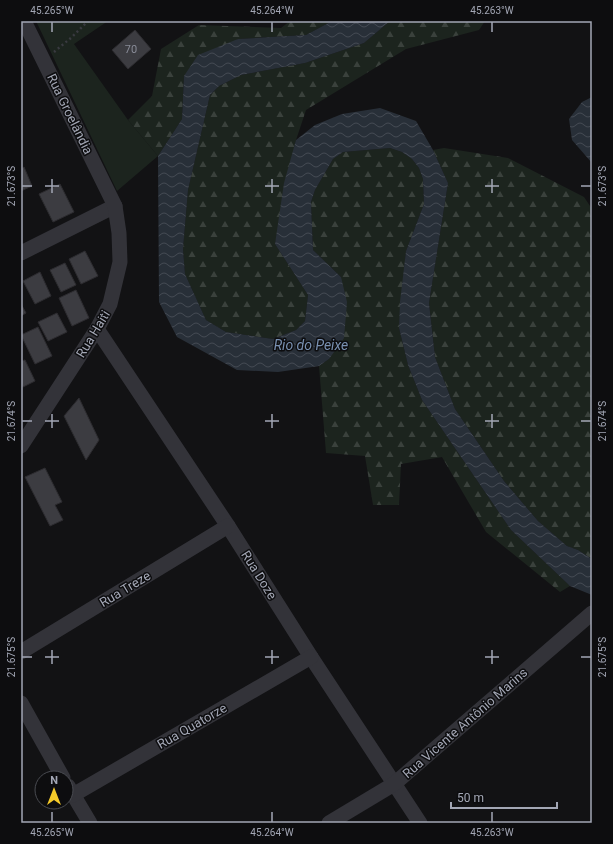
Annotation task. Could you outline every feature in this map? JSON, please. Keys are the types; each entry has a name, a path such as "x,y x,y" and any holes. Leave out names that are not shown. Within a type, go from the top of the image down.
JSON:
{"street":[{"name":"Rua Groelândia","path":"24,21 115,206"},
{"path":"21,253 115,206"},
{"name":"Rua Haiti","path":"21,446 97,329 110,304 120,262 115,206"},
{"name":"Rua Doze","path":"97,329 228,526 311,657 420,823"},
{"name":"Rua Treze","path":"21,652 228,526"},
{"name":"Rua Vicente Antônio Marins","path":"329,823 394,784 592,613"},
{"name":"Rua Quatorze","path":"74,786 311,657"},
{"path":"21,704 58,770"},
{"path":"74,797 90,823"}],"path":[{"path":"43,59 72,37 88,21"}],"green space":[{"path":"36,21 108,21 74,44 128,120 158,156 117,191"},
{"path":"290,21 332,21 306,35 238,39 184,76 182,119 158,156 128,120 152,96 161,49 199,25 281,28"},
{"path":"390,21 485,21 479,30 406,49 306,110 296,140 275,244 308,295 305,321 296,330 273,339 226,332 206,320 185,274 183,249 188,190 210,95 219,86 241,75 305,63 364,43"},
{"path":"390,148 402,152 412,159 419,168 423,179 424,204 406,251 399,328 408,365 422,400 511,530 570,586 560,592 486,532 442,457 401,464 399,505 373,505 365,456 326,453 319,366 329,359 341,277 313,250 311,202 315,190 333,159 343,152"},
{"path":"444,148 508,158 584,197 592,209 592,559 578,550 567,546 538,521 504,481 455,409 435,357 429,303 448,183 433,150"}],"water":[{"name":"Rio do Peixe","path":"332,21 390,21 364,43 305,63 241,75 219,86 210,95 188,190 183,249 185,274 206,320 226,332 273,339 296,330 305,321 308,295 275,244 284,183 296,140 315,125 342,114 380,108 416,121 433,150 448,183 429,303 435,357 455,409 504,481 538,521 567,546 578,550 592,559 592,595 570,586 511,530 422,400 408,365 399,328 400,302 406,251 424,204 423,179 419,168 412,159 402,152 390,148 343,152 333,159 315,190 311,202 313,250 341,277 347,302 344,338 329,359 319,366 278,372 237,370 177,337 159,302 158,156 182,119 184,76 198,55 238,39 306,35"},
{"path":"592,97 592,163 572,140 569,119 582,102"}],"building":[{"path":"135,30 151,49 128,69 112,50"},
{"path":"24,167 32,186 21,191 21,169"},
{"path":"60,184 74,212 53,222 39,194"},
{"path":"85,251 98,276 81,284 69,259"},
{"path":"65,263 76,285 61,292 50,270"},
{"path":"40,272 51,296 35,304 23,281"},
{"path":"76,290 89,318 72,326 59,298"},
{"path":"21,304 26,313 21,316"},
{"path":"57,313 67,332 48,341 38,322"},
{"path":"38,327 52,356 35,364 21,335"},
{"path":"25,360 35,381 23,387 21,382 21,361"},
{"path":"79,398 99,440 86,460 64,416"},
{"path":"45,468 62,502 55,505 63,520 50,526 25,477"}]}
